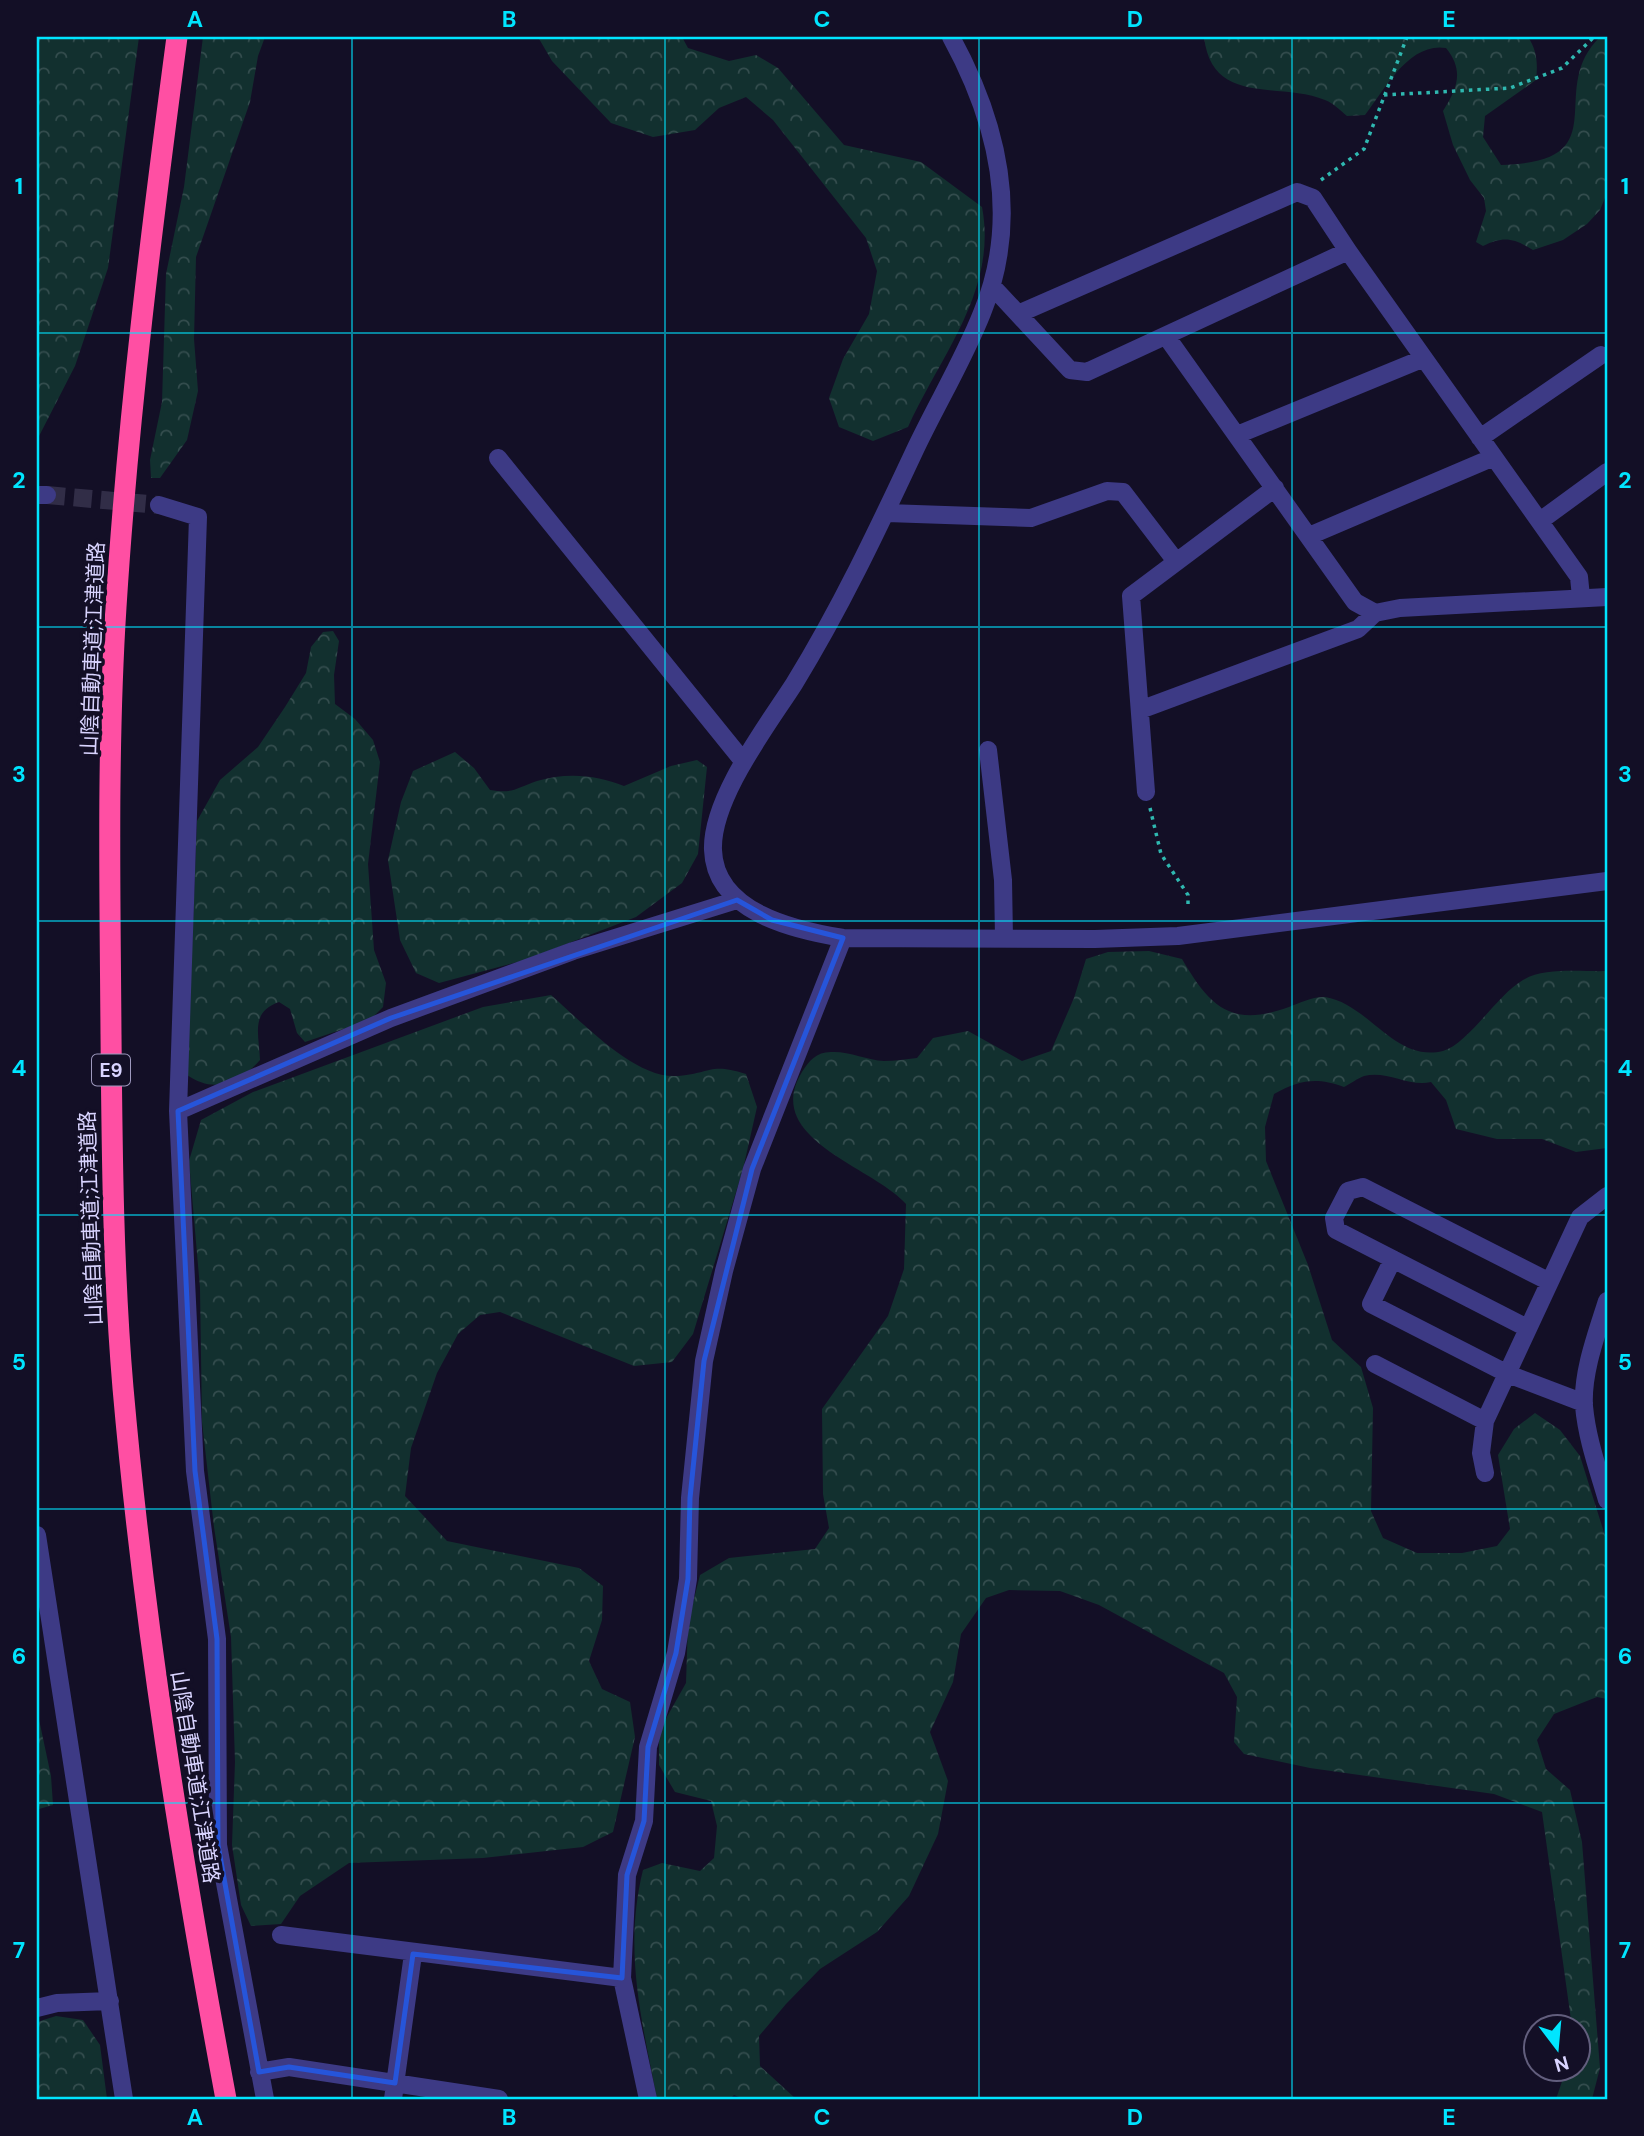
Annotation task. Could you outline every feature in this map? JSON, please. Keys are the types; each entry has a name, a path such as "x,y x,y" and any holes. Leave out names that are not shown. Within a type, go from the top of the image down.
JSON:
{"highway":[{"name":"山陰自動車道;江津道路","path":"177,37 139,328 116,610 110,898 112,1148 122,1383 148,1635 190,1907 226,2099"}],"street":[{"path":"951,37 974,83 1000,163 1002,221 992,286 954,375 832,623 743,761 714,830 712,852 722,879 737,900 772,920 807,932 843,938 1178,936 1607,881"},
{"path":"1018,314 1288,194 1303,192 1313,198 1422,359 1579,577 1581,597"},
{"path":"992,286 1070,370 1087,372 1348,250"},
{"path":"1166,336 1355,602 1375,613"},
{"path":"1480,438 1601,355"},
{"path":"1237,435 1422,359"},
{"path":"1309,536 1494,457"},
{"path":"498,458 743,761"},
{"path":"1540,521 1607,472"},
{"path":"1146,792 1130,596 1275,488"},
{"path":"887,513 1031,518 1107,491 1122,492 1175,561"},
{"path":"159,505 198,517 177,1111 195,1471 217,1639 219,1845 265,2099"},
{"path":"1140,710 1358,629 1375,613 1400,608 1607,597"},
{"path":"988,750 1003,880 1004,938"},
{"path":"177,1111 391,1018 573,951 737,900"},
{"path":"648,2099 622,1978 627,1875 644,1821 648,1747 676,1653 688,1579 690,1498 704,1361 724,1271 752,1169 843,938"},
{"path":"1527,1328 1336,1230 1334,1218 1348,1191 1363,1187 1548,1280"},
{"path":"1485,1473 1481,1453 1485,1421 1548,1280 1580,1217 1607,1196"},
{"path":"1393,1259 1371,1304 1508,1374 1584,1403"},
{"path":"1607,1301 1592,1353 1584,1403 1589,1438 1607,1500"},
{"path":"1375,1364 1485,1421"},
{"path":"37,1535 124,2099"},
{"path":"281,1936 622,1978"},
{"path":"394,2091 413,1954"},
{"path":"37,2008 57,2003 110,2001"},
{"path":"259,2072 289,2067 394,2091 499,2099"}],"path":[{"path":"1303,192 1364,149 1407,37"},
{"path":"1384,95 1510,88 1562,68 1594,37"},
{"path":"1146,792 1161,854 1188,895 1188,906"}],"highlighted area":[{"path":"737,900 772,920 843,938 752,1169 704,1361 690,1498 688,1579 676,1653 648,1747 644,1821 627,1875 622,1978 413,1954 395,2083 289,2067 259,2072 218,1845 217,1639 195,1471 178,1111 391,1018"}],"green space":[{"path":"37,37 139,37 108,268 75,366 37,440"},
{"path":"203,37 265,37 258,56 250,102 196,257 194,339 198,391 187,440 160,478 151,478 150,460 162,402 166,274 184,187"},
{"path":"538,37 682,37 688,48 729,61 756,55 778,68 844,145 921,162 982,207 985,237 982,266 974,294 963,322 908,427 873,441 839,427 829,398 843,359 869,314 877,271 866,238 773,120 746,97 719,108 695,130 653,137 611,123 552,61"},
{"path":"1204,37 1528,37 1536,57 1536,80 1485,116 1483,137 1501,165 1537,161 1559,151 1570,137 1575,120 1578,79 1585,58 1600,37 1607,37 1607,193 1600,210 1587,224 1563,240 1533,250 1508,240 1483,246 1476,242 1486,211 1484,198 1470,180 1453,145 1443,111 1457,79 1455,64 1446,48 1433,48 1409,60 1365,115 1347,116 1328,101 1234,83 1220,74 1210,59"},
{"path":"333,631 339,641 334,675 335,704 355,719 373,740 380,762 368,864 374,950 386,983 383,1007 370,1020 305,1042 297,1033 290,1009 279,1002 270,1006 260,1018 260,1060 235,1080 217,1085 207,1084 187,1075 197,821 220,780 258,747 285,707 306,673 311,647 323,632"},
{"path":"455,752 474,768 490,790 505,791 548,778 571,776 593,777 624,786 671,766 697,760 707,767 698,854 682,883 636,917 525,960 439,983 416,973 400,940 388,860 401,802 413,771"},
{"path":"1149,951 1182,959 1202,990 1213,1001 1237,1014 1269,1013 1321,997 1341,1002 1396,1041 1410,1049 1426,1052 1443,1051 1453,1047 1503,996 1523,980 1542,973 1607,971 1607,1148 1576,1152 1542,1139 1497,1139 1456,1129 1446,1100 1431,1082 1414,1082 1381,1075 1364,1076 1344,1087 1316,1081 1283,1089 1274,1094 1265,1127 1266,1161 1308,1265 1332,1340 1361,1367 1373,1408 1371,1511 1383,1538 1417,1553 1462,1553 1497,1546 1510,1529 1498,1455 1514,1429 1535,1413 1560,1430 1580,1456 1607,1542 1607,1699 1597,1697 1554,1714 1537,1740 1546,1769 1570,1790 1582,1842 1600,2068 1592,2099 1556,2099 1561,2084 1592,2084 1592,2014 1570,2014 1542,1812 1494,1794 1310,1768 1244,1754 1234,1742 1237,1697 1224,1673 1099,1605 1060,1591 1009,1590 986,1598 961,1634 953,1682 930,1732 948,1781 938,1834 909,1896 877,1932 820,1969 759,2036 760,2066 796,2099 744,2099 734,2095 730,2099 657,2099 641,2013 635,1957 637,1900 643,1870 662,1863 700,1871 714,1858 717,1826 711,1801 675,1792 659,1765 659,1731 686,1683 688,1623 700,1575 729,1558 815,1549 829,1528 823,1494 822,1409 888,1316 904,1269 906,1204 891,1190 827,1149 808,1133 796,1116 793,1095 802,1072 814,1058 826,1052 884,1061 917,1058 933,1038 968,1031 1022,1061 1051,1051 1074,998 1086,959 1108,952"},
{"path":"551,995 610,1047 644,1068 677,1076 717,1069 746,1074 757,1107 743,1169 693,1334 672,1362 634,1366 500,1312 480,1315 458,1334 437,1373 411,1448 405,1496 447,1541 579,1568 603,1586 602,1620 589,1661 602,1689 630,1702 635,1737 613,1832 583,1847 483,1858 349,1863 300,1896 281,1924 251,1926 241,1905 232,1845 235,1762 231,1637 214,1527 202,1422 200,1288 189,1161 201,1120 253,1092 483,1007"},
{"path":"37,1710 51,1776 53,1805 39,1809"},
{"path":"56,2016 83,2020 100,2045 107,2099 37,2099 37,2022"}],"tunnel":[{"path":"47,495 159,505"}]}
